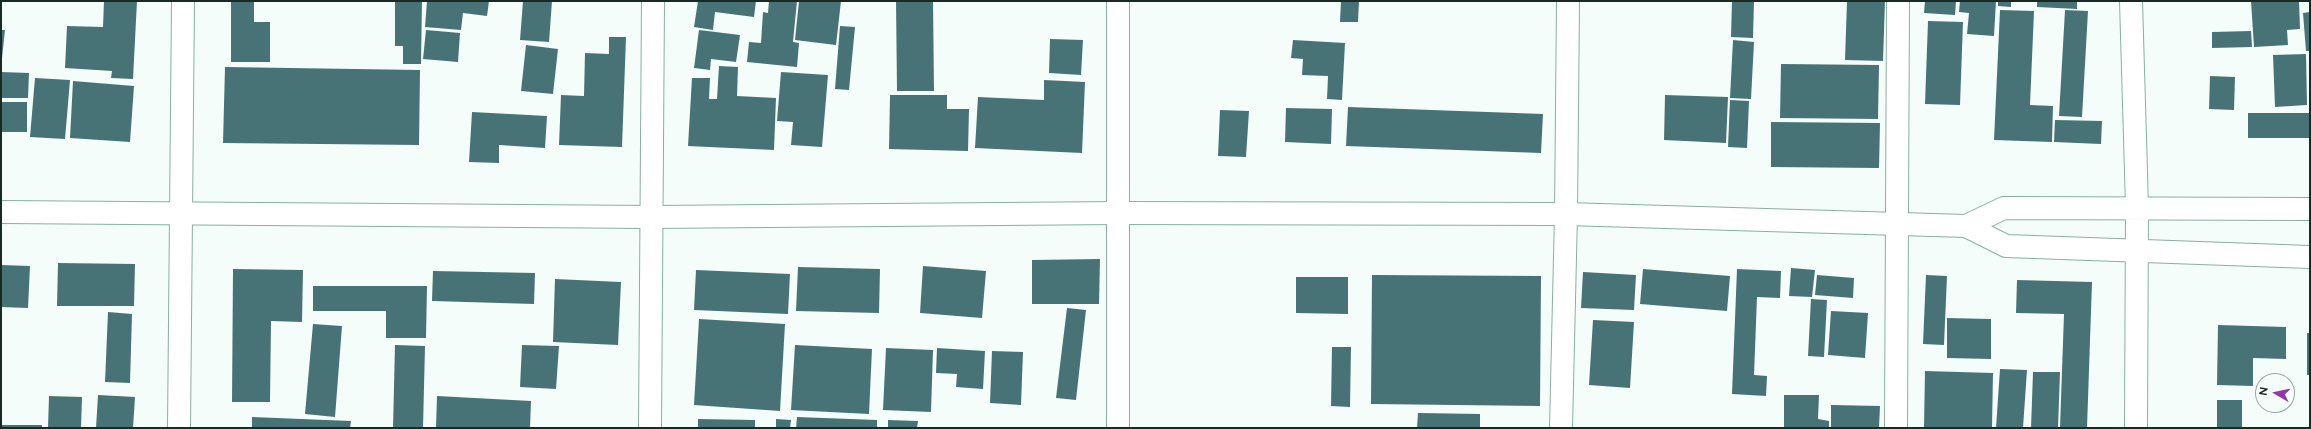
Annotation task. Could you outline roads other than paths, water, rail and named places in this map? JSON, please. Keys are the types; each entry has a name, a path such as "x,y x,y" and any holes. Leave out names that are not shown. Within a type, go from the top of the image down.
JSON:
{"main road":[{"path":"179,428 183,1"},
{"path":"650,428 653,1"},
{"path":"1118,1 1118,428"},
{"path":"1561,428 1566,214 1568,1"},
{"path":"1896,428 1895,224 1898,1"},
{"path":"2131,1 2137,207 2135,250 2136,428"},
{"path":"1966,226 2004,208 2137,207 2310,209"},
{"path":"1,212 652,217 1117,213 1566,214 1966,226 2006,246 2310,257"}]}
